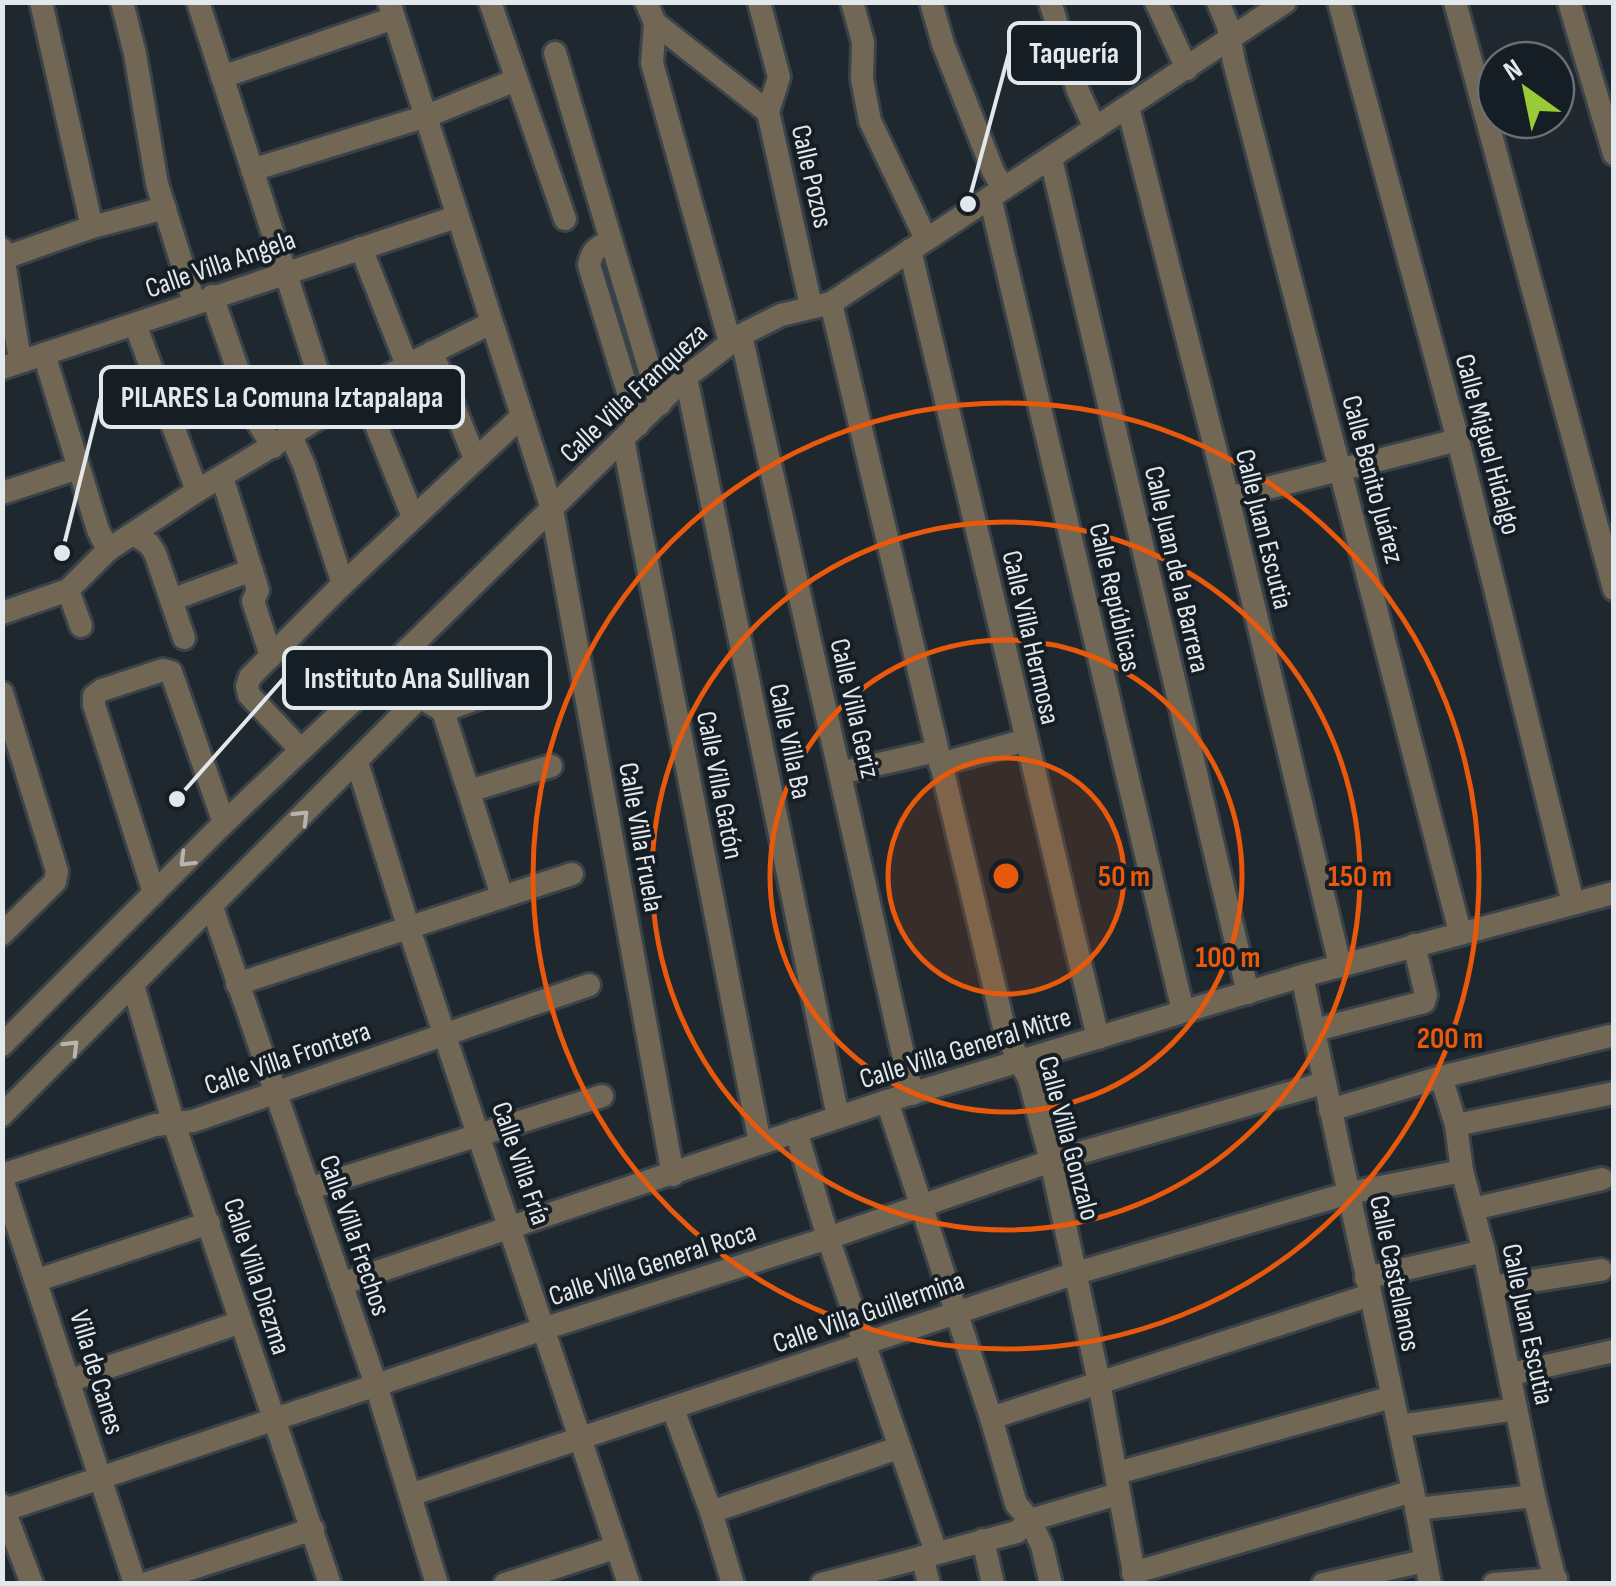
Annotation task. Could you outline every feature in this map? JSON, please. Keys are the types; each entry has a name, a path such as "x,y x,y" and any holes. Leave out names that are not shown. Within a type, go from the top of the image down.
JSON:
{"street":[{"path":"41,2 92,227"},
{"path":"122,2 164,208 254,416 304,465 342,584"},
{"path":"198,2 317,370 340,406"},
{"path":"490,2 565,219"},
{"name":"Calle Pozos","path":"759,2 779,77 768,112 821,304"},
{"name":"Calle Villa Hermosa","path":"852,2 863,42 862,79 870,121 918,244 1026,740 1098,1038"},
{"name":"Calle Repúblicas","path":"931,2 992,171 1183,1011"},
{"path":"1050,2 1072,74 1095,128"},
{"path":"1156,2 1187,69"},
{"name":"Calle Benito Juárez","path":"1218,2 1228,26 1460,932"},
{"name":"Calle Villa Franqueza","path":"2,1045 224,822 409,648 686,377 736,338 780,315 821,304 918,244 1230,42 1285,2"},
{"name":"Calle Miguel Hidalgo","path":"1339,2 1458,440 1574,902"},
{"path":"1455,2 1614,589"},
{"path":"1570,2 1614,154"},
{"path":"222,77 392,10 552,509"},
{"path":"650,13 768,112"},
{"path":"650,13 652,63 736,338"},
{"path":"555,53 660,404"},
{"path":"252,170 427,116 516,80"},
{"name":"Calle Juan Escutia","path":"1128,108 1228,498 1340,965"},
{"name":"Calle Juan de la Barrera","path":"1051,159 1248,992"},
{"path":"108,550 78,468 18,348 3,254 164,208"},
{"name":"Calle Villa Angela","path":"23,361 456,217"},
{"name":"Calle Villa Gatón","path":"611,241 597,246 589,265 630,432 760,1143"},
{"path":"360,248 408,365"},
{"name":"Calle Villa Gonzalo","path":"821,304 1005,1032 1029,1080 1051,1161 1099,1382 1134,1578"},
{"path":"134,324 197,491"},
{"path":"2,613 68,590 108,550 197,491 408,365 491,324"},
{"name":"Calle Villa Geriz","path":"736,338 912,1094"},
{"path":"432,352 475,459"},
{"name":"Calle Villa Ba","path":"686,377 838,1117"},
{"path":"363,392 413,517"},
{"path":"300,748 249,694 246,686 250,677 342,584 522,416"},
{"path":"1228,498 1458,440"},
{"path":"2,494 78,468"},
{"path":"222,477 258,590 254,601 270,656"},
{"name":"Calle Villa Fruela","path":"552,509 673,1175"},
{"path":"134,534 155,553 184,638"},
{"path":"171,600 252,570"},
{"path":"68,590 81,626"},
{"path":"409,648 420,696 443,711 502,896"},
{"path":"154,893 94,696 163,670 171,672 224,822"},
{"path":"443,711 528,680"},
{"path":"2,694 12,763 57,871 55,882 2,934"},
{"path":"2,1115 420,696"},
{"path":"840,773 1026,740"},
{"name":"Calle Villa Fría","path":"357,762 408,926 629,1584"},
{"path":"469,792 551,766"},
{"path":"237,984 572,874"},
{"name":"Calle Villa General Mitre","path":"340,1284 888,1101 1340,965 1614,893"},
{"name":"Calle Villa Frechos","path":"212,907 376,1385 437,1584"},
{"path":"1315,1030 1424,1002 1426,995 1414,945"},
{"name":"Calle Castellanos","path":"1302,976 1427,1572"},
{"name":"Calle Villa Diezma","path":"134,985 173,1121 330,1584"},
{"name":"Calle Villa Frontera","path":"2,1177 173,1121 193,1121 589,985"},
{"path":"1330,1110 1441,1077 1610,1036"},
{"name":"Calle Juan Escutia","path":"1441,1077 1456,1125 1462,1172 1484,1251 1534,1496 1556,1581"},
{"name":"Calle Villa General Roca","path":"3,1509 1051,1161 1324,1083"},
{"path":"1456,1125 1614,1093"},
{"path":"308,1189 602,1096"},
{"path":"888,1101 1016,1504 1030,1520 1042,1546 1051,1584"},
{"path":"796,1131 929,1554 928,1584"},
{"name":"Calle Villa Guillermina","path":"410,1494 1073,1274 1349,1194 1462,1172"},
{"name":"Villa de Canes","path":"2,1177 135,1584"},
{"path":"1473,1210 1602,1180"},
{"path":"38,1280 209,1222"},
{"path":"991,1418 1368,1287 1484,1251"},
{"path":"1492,1287 1601,1270"},
{"path":"68,1381 242,1322"},
{"path":"1511,1374 1614,1351"},
{"path":"822,1584 866,1578 929,1554 1017,1532 1030,1520 1118,1484 1392,1397"},
{"path":"672,1409 733,1584"},
{"path":"1398,1426 1516,1409"},
{"path":"711,1512 898,1448"},
{"path":"1134,1578 1414,1500 1534,1496"},
{"path":"3,1509 32,1584"},
{"path":"144,1584 313,1529"},
{"path":"984,1540 992,1584"},
{"path":"505,1584 617,1547"},
{"path":"1323,1584 1427,1572"},
{"path":"1494,1584 1556,1581"}],"place":[{"name":"Taquería","path":"968,204"},
{"name":"PILARES La Comuna Iztapalapa","path":"62,553"},
{"name":"Instituto Ana Sullivan","path":"177,799"}]}
